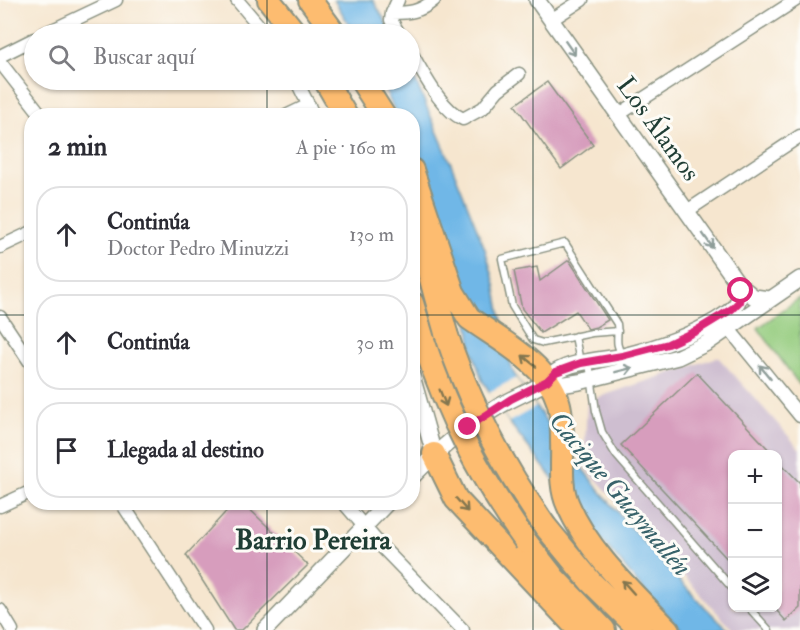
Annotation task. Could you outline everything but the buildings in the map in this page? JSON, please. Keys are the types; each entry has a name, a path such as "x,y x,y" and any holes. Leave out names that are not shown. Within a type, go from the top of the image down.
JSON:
{"highway":[{"path":"269,0 287,24"},
{"path":"310,0 327,24"},
{"path":"315,90 317,108"},
{"path":"331,90 341,108"},
{"path":"366,90 374,108"},
{"path":"367,90 379,108"},
{"path":"420,194 453,292 469,318 532,362 558,398 563,491 573,516 594,549 668,630"},
{"path":"420,242 446,333 468,392 506,467 545,526 591,582 640,630"},
{"path":"420,329 442,395 489,489 554,578 604,630"},
{"path":"434,454 456,499 579,630"}],"street":[{"path":"65,24 116,0"},
{"path":"237,0 257,24"},
{"path":"393,24 391,20 392,13 398,0"},
{"path":"392,13 413,13 434,0"},
{"name":"Los Álamos","path":"537,0 739,285 754,297 770,299"},
{"path":"551,20 582,0"},
{"path":"618,115 796,0"},
{"path":"0,56 24,44"},
{"path":"0,62 36,108"},
{"path":"420,66 453,115 463,119 483,108 498,90 519,74"},
{"path":"303,90 314,108"},
{"path":"687,211 800,136"},
{"path":"0,247 24,236"},
{"path":"547,381 560,385 678,357 707,344 800,279"},
{"path":"420,469 434,454 468,427 505,403 547,381 556,372 668,344 710,324 736,306 740,297 739,285"},
{"path":"0,317 24,353"},
{"path":"710,324 719,323 729,328 800,416"},
{"path":"420,404 434,454"},
{"path":"0,506 24,495"},
{"path":"127,510 205,630"},
{"path":"350,510 463,630"},
{"path":"265,630 380,510"},
{"path":"0,610 12,630"}],"lane":[{"path":"618,331 575,336 543,344 533,339 512,306 502,260 565,243 617,324 618,331 616,345 622,356"},
{"path":"575,336 591,379 602,432 616,455 728,583"},
{"path":"753,612 769,630"}],"shaded area":[{"path":"718,357 800,449 800,630 733,630 584,466 587,401"}],"green space":[{"path":"800,298 800,386 758,328"}],"water":[{"path":"334,0 373,0 387,24 349,24"},
{"path":"385,90 419,90 485,249 495,284 508,355 519,382 566,448 617,511 671,572 728,630 682,630 647,594 577,510 509,422 482,380 472,350 465,295 452,248 420,167 420,108 394,108"}],"pier":[{"path":"516,378 536,407 509,422 489,392"}],"district":[{"name":"Barrio Pereira","path":"313,540"}],"route":[{"path":"468,427 511,399 547,381 556,372 581,363 622,356 683,338 710,324 736,306 741,291"}],"water label":[{"name":"Cacique Guaymallén","path":"620,494"}]}
